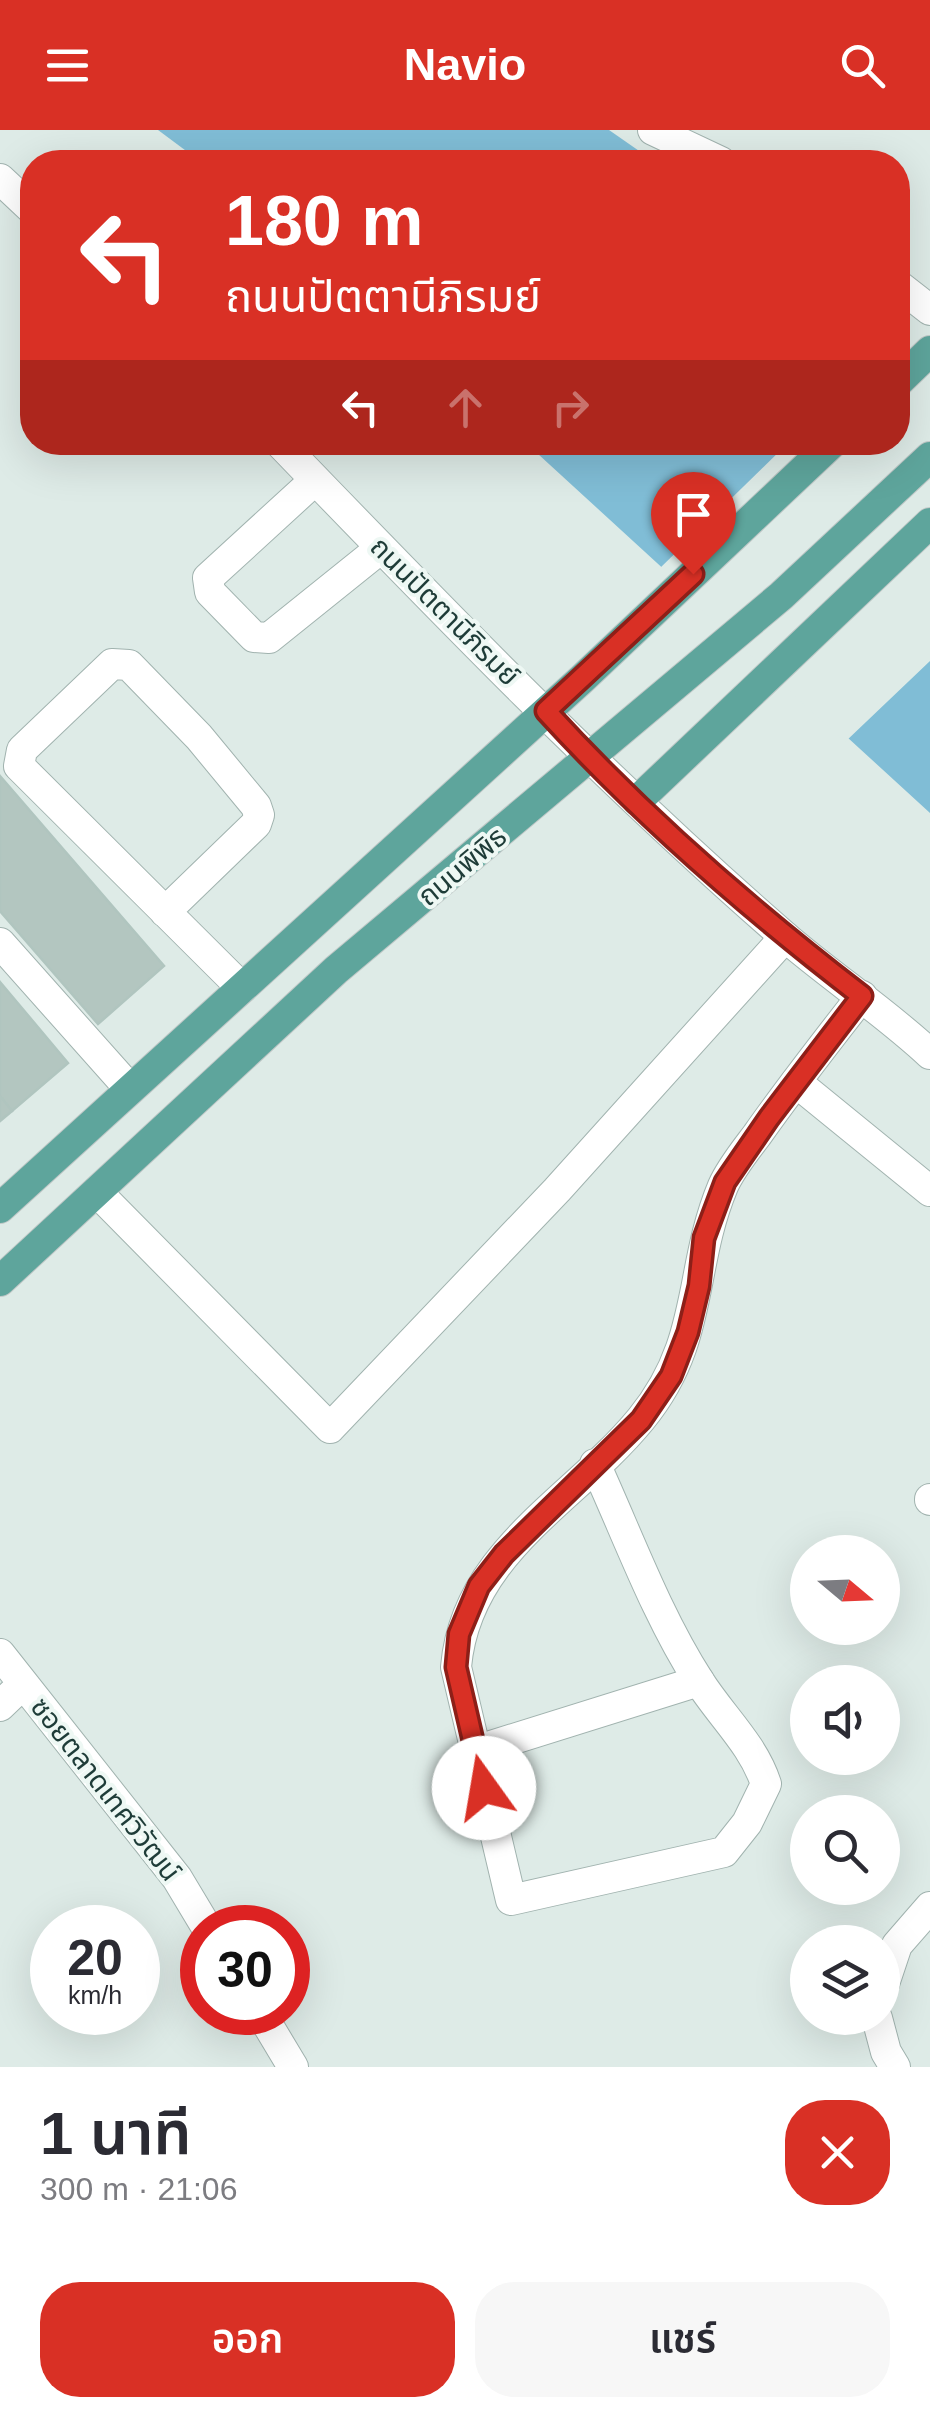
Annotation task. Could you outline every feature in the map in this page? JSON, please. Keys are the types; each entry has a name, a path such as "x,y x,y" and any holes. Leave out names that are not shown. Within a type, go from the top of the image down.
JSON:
{"main road":[{"path":"910,370 930,351"},
{"name":"ถนนพิพิธ","path":"0,1208 582,679 819,455"},
{"name":"ถนนพิพิธ","path":"0,1281 336,970 638,720 781,596 930,457"},
{"path":"637,801 930,523"}],"street":[{"path":"652,130 695,150"},
{"path":"700,130 724,150"},
{"path":"0,179 20,197"},
{"path":"910,294 930,310"},
{"name":"ถนนปัตตานีภิรมย์","path":"291,455 591,759 785,937 930,1054"},
{"path":"315,480 208,578 210,592 254,637 269,638 381,548"},
{"path":"165,912 256,824 259,815 230,774 130,666 112,664 22,750 19,766 165,912 242,988"},
{"path":"97,1192 330,1428 557,1190 785,937"},
{"path":"0,943 130,1089"},
{"path":"596,1464 699,1681 759,1762 766,1784 747,1822 724,1852 511,1900 456,1667 459,1634 479,1586 504,1554 596,1464 641,1420 671,1376 688,1332 699,1286 704,1238 725,1182 862,996"},
{"path":"796,1082 930,1191"},
{"name":"ซอยตลาดเทศวิวัฒน์","path":"0,1654 176,1878 193,1905"},
{"path":"476,1751 699,1681"},
{"path":"0,1706 23,1684"},
{"path":"900,1943 930,1907"},
{"path":"274,2035 293,2067"},
{"path":"882,2035 895,2067"}],"water":[{"path":"158,130 609,130 638,150 185,150"},
{"path":"930,387 930,813 539,455 910,455 910,421"}],"pier":[{"path":"910,365 930,381 930,661 845,742 658,570 776,455 910,455"}],"building":[{"path":"0,776 164,966 98,1024 0,911"},
{"path":"0,982 68,1063 12,1111 0,1096"},
{"path":"0,1096 12,1111 0,1121"}],"route":[{"path":"484,1788 456,1667 459,1634 479,1586 504,1554 641,1420 671,1376 688,1332 699,1286 704,1238 725,1182 862,996 785,937 591,759 546,711 693,574"}]}
